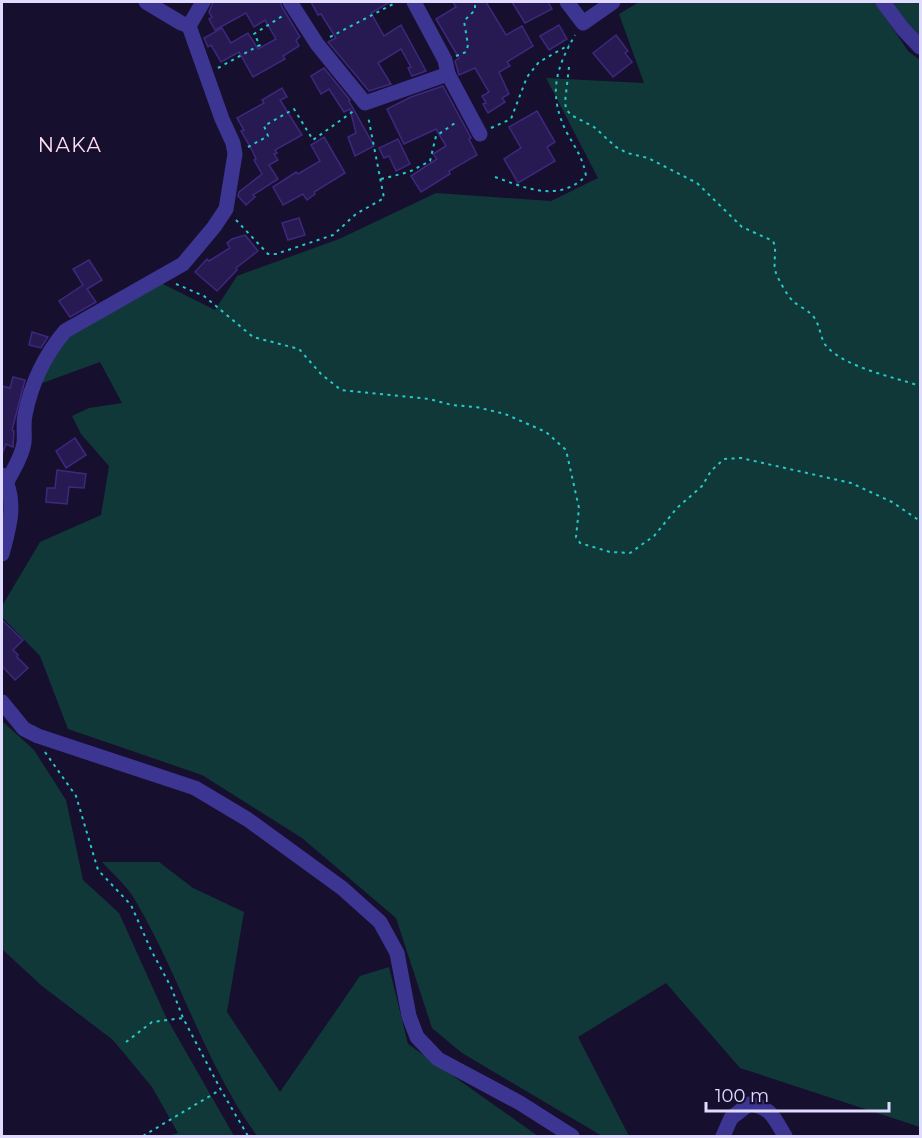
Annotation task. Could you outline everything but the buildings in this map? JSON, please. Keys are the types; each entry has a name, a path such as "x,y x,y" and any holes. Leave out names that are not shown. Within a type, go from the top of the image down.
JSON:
{"street":[{"path":"146,2 189,26"},
{"path":"2,554 10,522 11,506 4,478 18,462 24,445 25,416 34,384 52,347 65,331 162,278 183,264 214,227 226,208 235,154 233,143 205,76 189,26 204,2"},
{"path":"414,2 480,134"},
{"path":"567,2 583,22 613,2"},
{"path":"883,2 903,29 921,47"},
{"path":"292,5 317,44 365,103 447,67"},
{"path":"2,702 24,729 38,736 195,788 247,819 342,888 380,922 397,953 409,1016 417,1037 438,1059 520,1103 572,1137"},
{"path":"723,1137 731,1118 749,1104 760,1106 771,1113 785,1137"}],"path":[{"path":"317,44 397,2"},
{"path":"447,67 466,52 468,45 464,21 476,10 475,2"},
{"path":"205,76 260,45 254,34 292,5"},
{"path":"495,177 524,188 548,192 568,189 578,184 586,176 584,161 566,131 556,103 555,91 558,70 583,22"},
{"path":"480,134 511,119 527,77 539,62 570,45"},
{"path":"569,67 565,102 566,109 571,115 594,127 616,147 627,153 648,158 697,183 742,227 774,241 775,272 791,299 812,315 828,348 888,378 921,386"},
{"path":"226,208 262,249 268,254 276,254 333,235 356,214 384,198 365,103 313,140 294,109 264,126 268,136 235,154"},
{"path":"381,178 410,172 430,161 436,136 470,114"},
{"path":"162,278 204,296 253,337 300,349 321,374 341,390 429,399 452,405 476,407 505,414 546,432 566,450 579,508 576,537 580,543 610,552 630,553 654,536 677,508 702,486 711,471 724,459 741,458 851,483 892,502 921,521"},
{"path":"38,736 40,745 76,796 98,870 131,905 171,987 183,1018 248,1137"},
{"path":"126,1042 152,1022 183,1018"},
{"path":"143,1137 221,1090"}],"green space":[{"path":"639,2 875,2 908,51 920,60 920,1127 740,1068 666,983 578,1037 629,1136 602,1136 462,1053 432,1028 396,918 302,838 202,775 68,729 40,656 2,617 2,606 40,542 101,515 109,466 81,434 72,416 89,408 122,403 100,362 37,385 71,332 161,283 215,310 237,276 339,239 436,193 551,201 598,178 546,78 644,83 619,14"},
{"path":"892,2 920,2 920,39"},
{"path":"2,721 34,750 66,800 83,880 119,913 166,1017 234,1136 168,1136 178,1133 152,1087 113,1040 42,986 2,949"},
{"path":"102,862 159,862 193,888 244,912 227,1012 280,1092 360,976 389,967 408,1044 538,1136 257,1136 207,1050 166,959 135,900"}],"district":[{"name":"NAKA","path":"70,145"}]}
